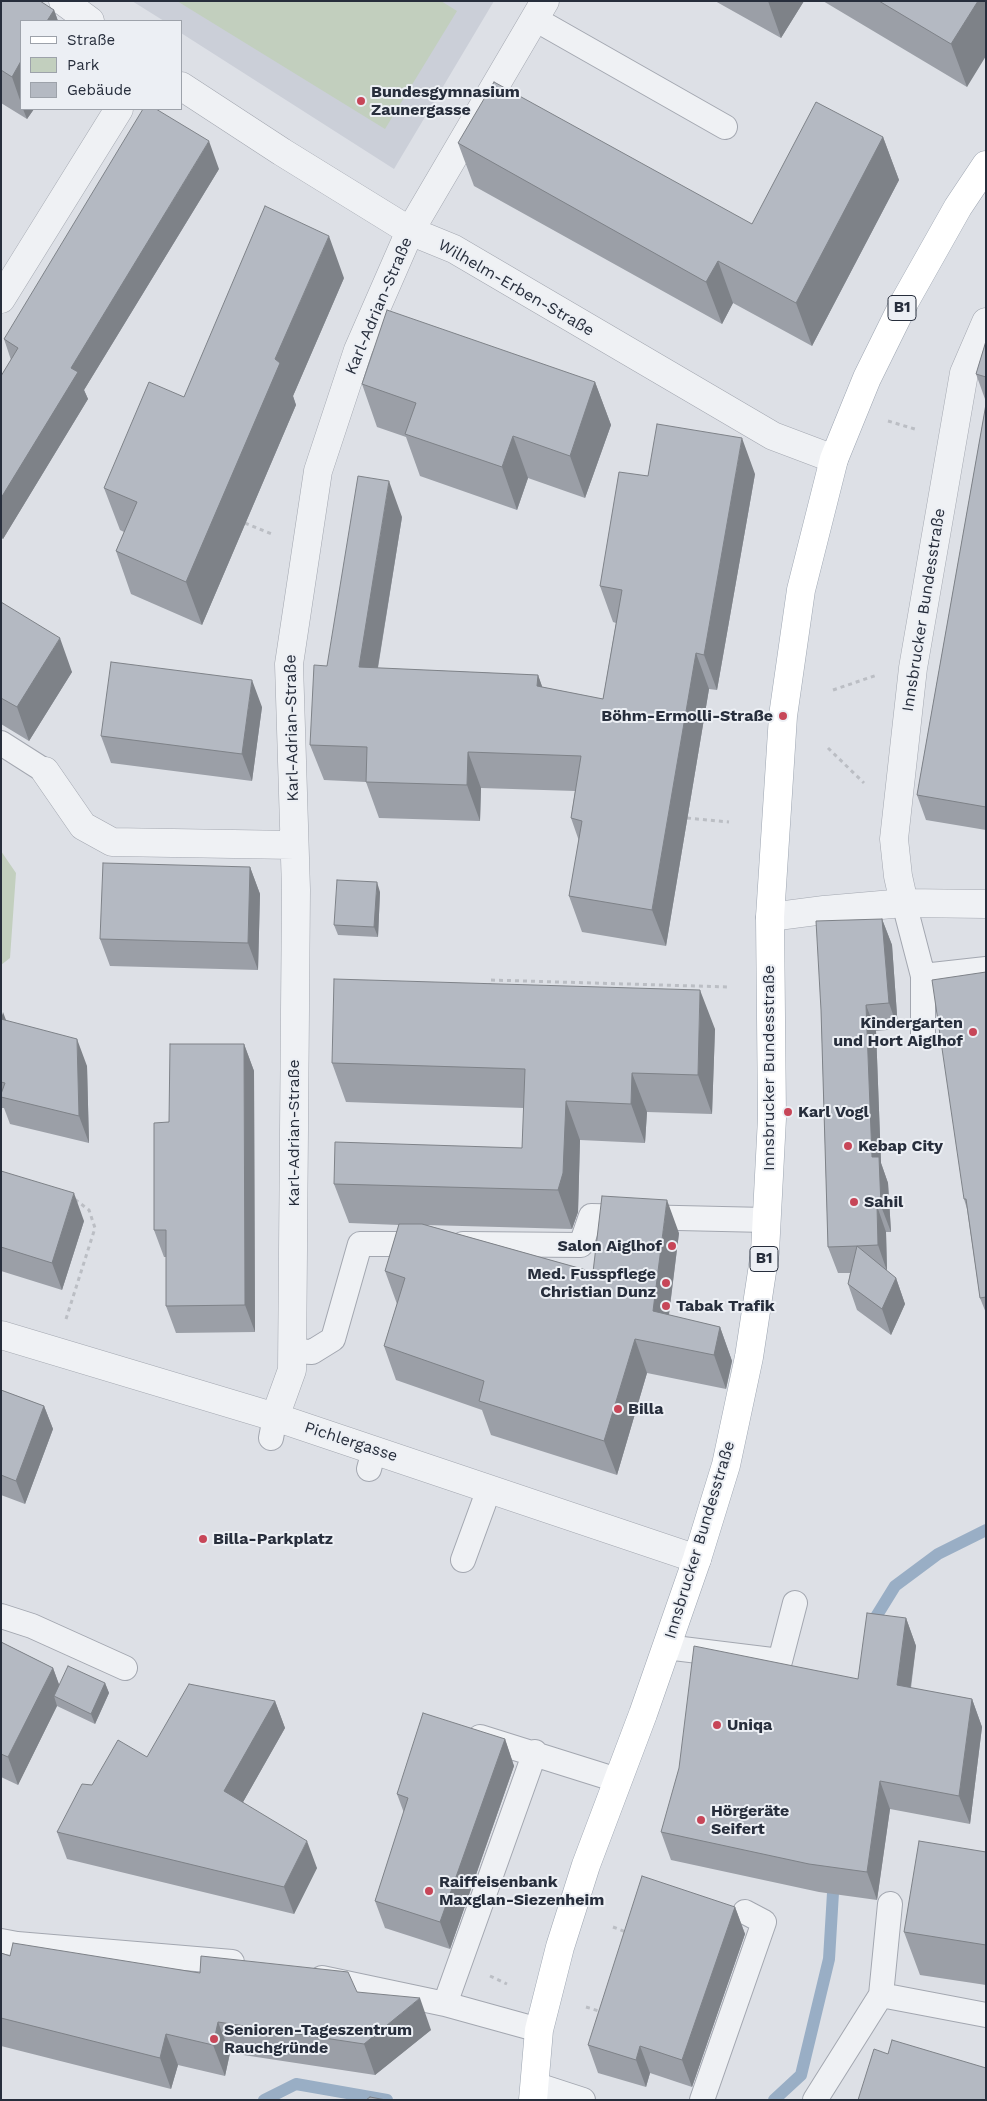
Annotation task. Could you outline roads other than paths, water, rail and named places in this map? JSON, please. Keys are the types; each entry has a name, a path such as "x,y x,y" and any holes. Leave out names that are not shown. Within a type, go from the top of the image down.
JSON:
{"main road":[{"name":"Innsbrucker Bundesstraße","path":"533,2092 539,2030 560,1947 586,1865 697,1559 726,1465 749,1357 765,1252 772,1118 770,917 783,716 801,590 834,459 867,378 905,301 958,207 986,166"}],"street":[{"path":"63,1 89,20"},
{"name":"Karl-Adrian-Straße","path":"273,1428 292,1370 293,1351 296,899 288,664 318,471 358,350 410,230 540,10"},
{"name":"Wilhelm-Erben-Straße","path":"182,87 282,152 410,230 454,250 773,436 834,459"},
{"path":"1,299 118,110"},
{"name":"Innsbrucker Bundesstraße","path":"904,903 898,876 894,839 912,668 964,373 986,322"},
{"path":"45,770 83,826 112,842 294,845"},
{"path":"770,917 904,903 986,904"},
{"name":"Pichlergasse","path":"1,1335 56,1352 273,1428 371,1459 488,1488 697,1559"}],"lane":[{"path":"540,10 725,127"},
{"path":"1,743 45,770"},
{"path":"904,903 923,976 923,1035"},
{"path":"923,976 986,969"},
{"path":"293,1351 312,1352 333,1339 360,1244 581,1245 591,1216 766,1220"},
{"path":"463,1560 488,1488"},
{"path":"666,1647 780,1661 795,1603"},
{"path":"1,1616 32,1626 125,1668"},
{"path":"480,1737 535,1752 617,1780"},
{"path":"445,2004 535,1752"},
{"path":"815,2100 881,1995 890,1904"},
{"path":"702,2100 764,1922 744,1912"},
{"path":"1,1941 17,1944 253,1963"},
{"path":"301,1974 445,2004 539,2030"},
{"path":"881,1995 986,2015"},
{"path":"533,2092 583,2100"}],"waterway":[{"path":"871,1628 895,1586 938,1554 986,1530"},
{"path":"774,2100 801,2075 829,1959 834,1876"},
{"path":"264,2100 296,2084 387,2100"}],"place":[{"name":"Bundesgymnasium Zaunergasse","path":"361,101"},
{"name":"Böhm-Ermolli-Straße","path":"783,716"},
{"name":"Kindergarten und Hort Aiglhof","path":"973,1032"},
{"name":"Karl Vogl","path":"788,1112"},
{"name":"Kebap City","path":"848,1146"},
{"name":"Sahil","path":"854,1202"},
{"name":"Salon Aiglhof","path":"672,1246"},
{"name":"Med. Fusspflege Christian Dunz","path":"666,1283"},
{"name":"Tabak Trafik","path":"666,1306"},
{"name":"Billa","path":"618,1409"},
{"name":"Billa-Parkplatz","path":"203,1539"},
{"name":"Uniqa","path":"717,1725"},
{"name":"Hörgeräte Seifert","path":"701,1820"},
{"name":"Raiffeisenbank Maxglan-Siezenheim","path":"429,1891"},
{"name":"Senioren-Tageszentrum Rauchgründe","path":"214,2039"}]}
